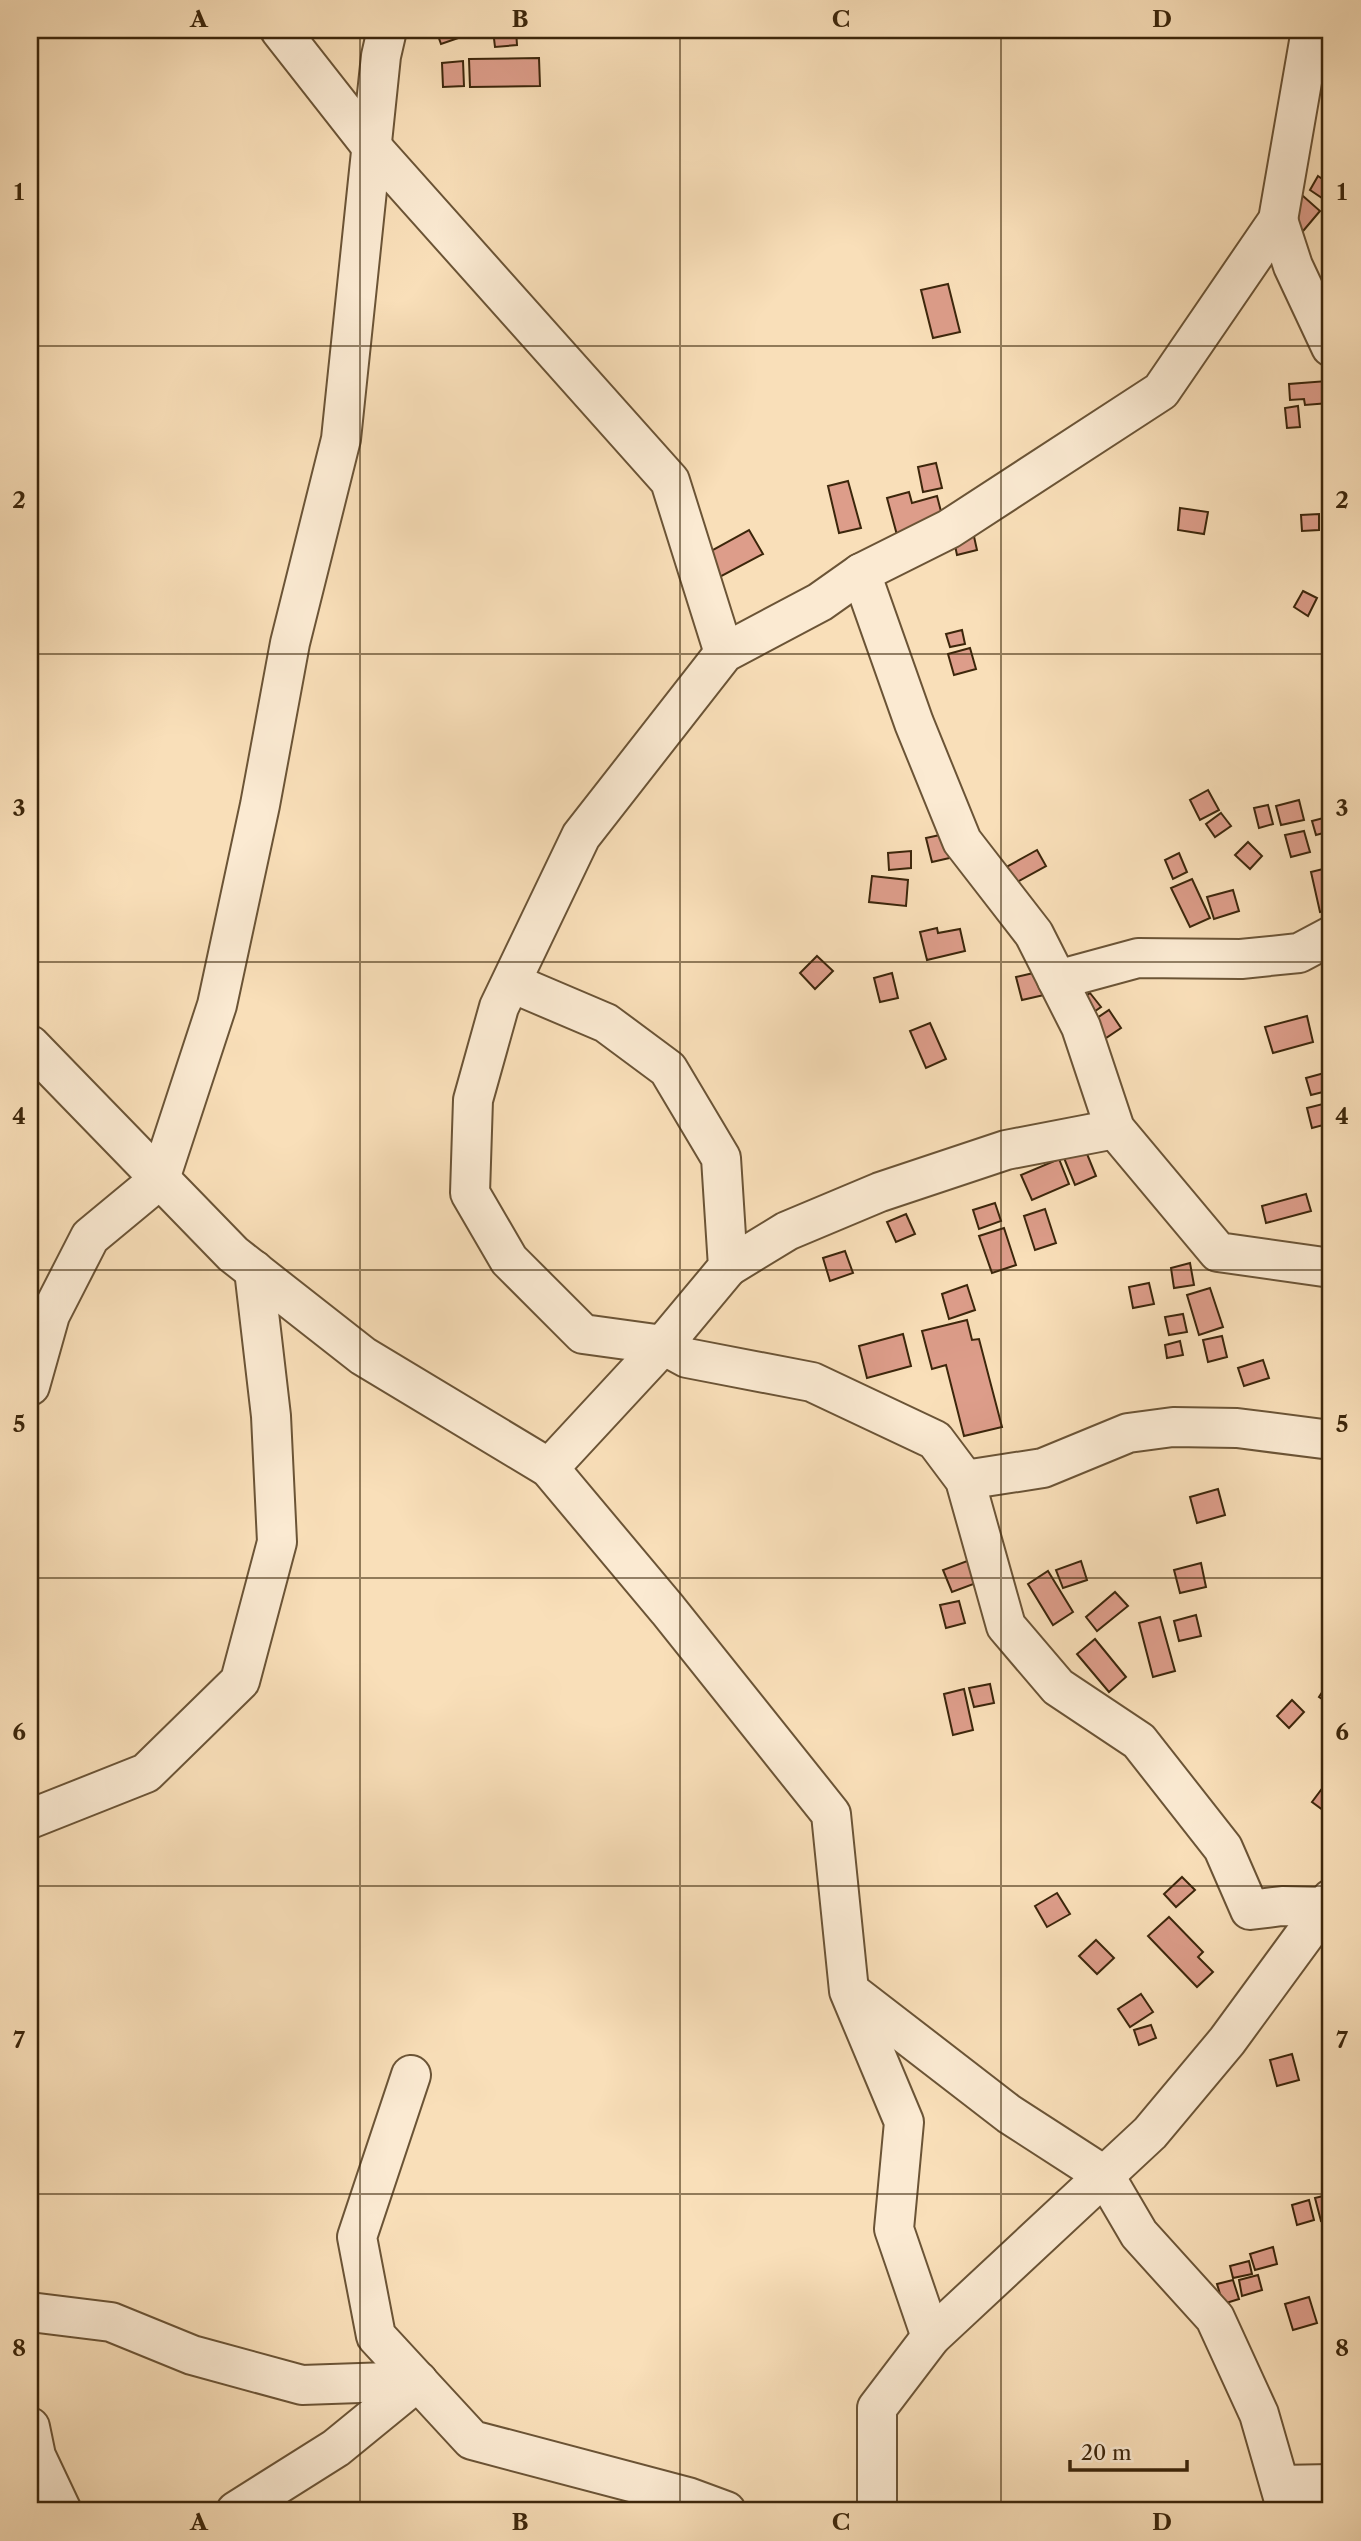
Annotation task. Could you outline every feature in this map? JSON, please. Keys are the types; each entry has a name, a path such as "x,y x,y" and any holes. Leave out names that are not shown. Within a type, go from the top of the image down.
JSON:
{"street":[{"path":"280,30 371,146 670,481 723,653"},
{"path":"30,1386 50,1315 90,1237 160,1179 216,1005 260,805 290,643 341,439 381,56 387,30"},
{"path":"1311,30 1278,220 1160,391 950,529 860,573 820,602 723,653 581,836 499,1007 473,1100 470,1193 509,1259 583,1334 663,1345 687,1358 812,1382 935,1440 965,1480 1006,1626 1058,1687 1139,1741 1223,1848 1250,1910 1330,1904"},
{"path":"1278,220 1293,266 1331,347"},
{"path":"860,573 914,723 962,841 1034,934 1081,1027 1115,1129 1218,1252 1331,1268"},
{"path":"1057,980 1138,958 1241,959 1298,953 1331,936"},
{"path":"512,983 606,1023 668,1069 721,1158 728,1267"},
{"path":"30,1045 233,1254 363,1356 549,1468 668,1610 831,1814 849,1991 904,2122 894,2229 931,2337"},
{"path":"549,1468 663,1345 728,1267 787,1231 880,1192 1006,1150 1115,1129"},
{"path":"30,1819 146,1773 240,1681 277,1542 271,1416 254,1270"},
{"path":"965,1480 1043,1468 1128,1433 1173,1427 1237,1428 1331,1440"},
{"path":"877,2511 877,2408 931,2337 1150,2133 1227,2041 1330,1904"},
{"path":"849,1991 1009,2114 1105,2176 1139,2234 1215,2318 1259,2414 1284,2498 1331,2484"},
{"path":"411,2075 357,2237 376,2336 472,2440 690,2504 726,2511"},
{"path":"30,2312 111,2322 192,2355 302,2385 418,2381"},
{"path":"236,2511 336,2448 418,2381"},
{"path":"30,2427 36,2456 62,2511"}],"building":[{"path":"436,30 459,30 461,37 441,44"},
{"path":"493,30 516,30 517,45 495,47"},
{"path":"539,58 540,86 470,87 469,59"},
{"path":"463,61 464,86 443,87 442,63"},
{"path":"1318,176 1331,185 1328,202 1310,190"},
{"path":"1303,196 1320,211 1298,237 1281,221"},
{"path":"948,284 960,332 933,338 921,290"},
{"path":"1327,381 1329,403 1305,405 1304,399 1290,400 1289,384"},
{"path":"1298,406 1300,427 1287,428 1285,408"},
{"path":"936,463 942,488 923,492 918,467"},
{"path":"848,481 861,528 839,533 828,486"},
{"path":"909,492 912,503 937,496 944,523 897,535 887,498"},
{"path":"1180,508 1208,512 1204,534 1178,530"},
{"path":"1319,514 1319,530 1302,531 1301,515"},
{"path":"749,530 763,554 714,580 700,557"},
{"path":"973,532 977,550 957,555 953,536"},
{"path":"1303,591 1317,598 1308,616 1294,607"},
{"path":"962,630 965,644 950,647 946,634"},
{"path":"970,648 976,669 954,675 948,654"},
{"path":"1208,790 1219,810 1200,820 1190,800"},
{"path":"1299,800 1304,820 1281,825 1276,806"},
{"path":"1268,805 1273,824 1259,828 1254,808"},
{"path":"1221,813 1231,826 1215,837 1206,824"},
{"path":"1331,816 1331,831 1316,835 1312,821"},
{"path":"1304,831 1310,852 1291,857 1285,835"},
{"path":"949,833 954,857 932,862 926,838"},
{"path":"1248,842 1262,856 1250,869 1235,855"},
{"path":"1037,850 1046,866 1010,886 1001,870"},
{"path":"911,851 911,868 889,870 888,853"},
{"path":"1179,853 1187,872 1173,879 1165,860"},
{"path":"1331,867 1331,909 1320,912 1311,872"},
{"path":"872,876 908,880 906,906 869,902"},
{"path":"1192,879 1210,918 1190,927 1171,888"},
{"path":"1233,890 1239,911 1214,919 1207,897"},
{"path":"937,928 938,933 960,929 965,951 927,960 920,932"},
{"path":"817,956 833,971 815,989 800,973"},
{"path":"1038,972 1044,995 1022,1000 1016,977"},
{"path":"892,973 898,998 880,1002 874,978"},
{"path":"1090,993 1101,1007 1085,1018 1075,1004"},
{"path":"1109,1010 1121,1028 1106,1038 1094,1020"},
{"path":"1307,1016 1313,1042 1273,1053 1265,1027"},
{"path":"930,1023 946,1059 926,1068 910,1031"},
{"path":"1331,1053 1331,1090 1311,1095 1306,1078 1328,1072 1324,1054"},
{"path":"1331,1102 1331,1123 1312,1128 1307,1108"},
{"path":"1085,1149 1096,1176 1075,1185 1064,1158"},
{"path":"1059,1159 1069,1184 1032,1200 1021,1175"},
{"path":"1306,1194 1311,1211 1266,1223 1262,1206"},
{"path":"995,1203 1001,1221 979,1229 973,1210"},
{"path":"1045,1209 1056,1243 1035,1250 1024,1216"},
{"path":"906,1214 915,1234 896,1242 887,1222"},
{"path":"1004,1228 1016,1265 992,1273 979,1236"},
{"path":"845,1251 853,1273 830,1281 823,1258"},
{"path":"1190,1263 1194,1285 1174,1288 1171,1268"},
{"path":"1149,1283 1154,1304 1133,1308 1129,1287"},
{"path":"967,1285 975,1310 949,1319 942,1294"},
{"path":"1210,1288 1223,1327 1199,1335 1187,1295"},
{"path":"1183,1314 1187,1332 1169,1335 1165,1317"},
{"path":"967,1320 972,1340 979,1339 1002,1427 964,1436 946,1365 932,1369 922,1331"},
{"path":"903,1334 911,1366 867,1378 859,1346"},
{"path":"1222,1336 1227,1357 1208,1362 1203,1340"},
{"path":"1180,1341 1183,1355 1167,1358 1165,1345"},
{"path":"1263,1360 1269,1378 1244,1386 1238,1368"},
{"path":"1218,1489 1225,1515 1197,1523 1190,1497"},
{"path":"978,1557 987,1579 952,1592 943,1570"},
{"path":"1081,1561 1087,1580 1063,1588 1056,1570"},
{"path":"1201,1563 1206,1587 1180,1593 1174,1570"},
{"path":"1048,1571 1073,1612 1053,1625 1028,1584"},
{"path":"1115,1592 1128,1606 1097,1631 1086,1617"},
{"path":"959,1601 965,1623 946,1628 940,1605"},
{"path":"1196,1615 1201,1636 1179,1641 1174,1621"},
{"path":"1160,1617 1175,1671 1153,1677 1139,1623"},
{"path":"1095,1639 1126,1677 1109,1692 1077,1654"},
{"path":"1331,1681 1331,1705 1319,1697"},
{"path":"990,1684 994,1703 974,1707 969,1688"},
{"path":"964,1689 973,1730 953,1735 944,1694"},
{"path":"1292,1700 1304,1712 1289,1728 1277,1716"},
{"path":"1327,1782 1331,1785 1331,1807 1327,1813 1312,1802"},
{"path":"1182,1877 1195,1890 1176,1907 1164,1894"},
{"path":"1057,1893 1070,1914 1047,1927 1035,1906"},
{"path":"1169,1917 1203,1952 1198,1957 1213,1972 1197,1987 1148,1936"},
{"path":"1096,1940 1114,1958 1097,1974 1079,1956"},
{"path":"1141,1994 1153,2012 1130,2027 1118,2009"},
{"path":"1151,2025 1156,2038 1139,2045 1134,2030"},
{"path":"1292,2054 1299,2080 1277,2086 1270,2060"},
{"path":"1331,2194 1331,2218 1321,2221 1315,2198"},
{"path":"1309,2200 1314,2220 1297,2225 1292,2205"},
{"path":"1331,2245 1331,2281 1323,2247"},
{"path":"1273,2247 1277,2264 1255,2270 1250,2254"},
{"path":"1249,2261 1252,2274 1233,2278 1230,2266"},
{"path":"1258,2275 1262,2290 1242,2296 1239,2280"},
{"path":"1233,2280 1239,2299 1223,2304 1217,2284"},
{"path":"1309,2297 1317,2323 1293,2330 1285,2304"}]}
